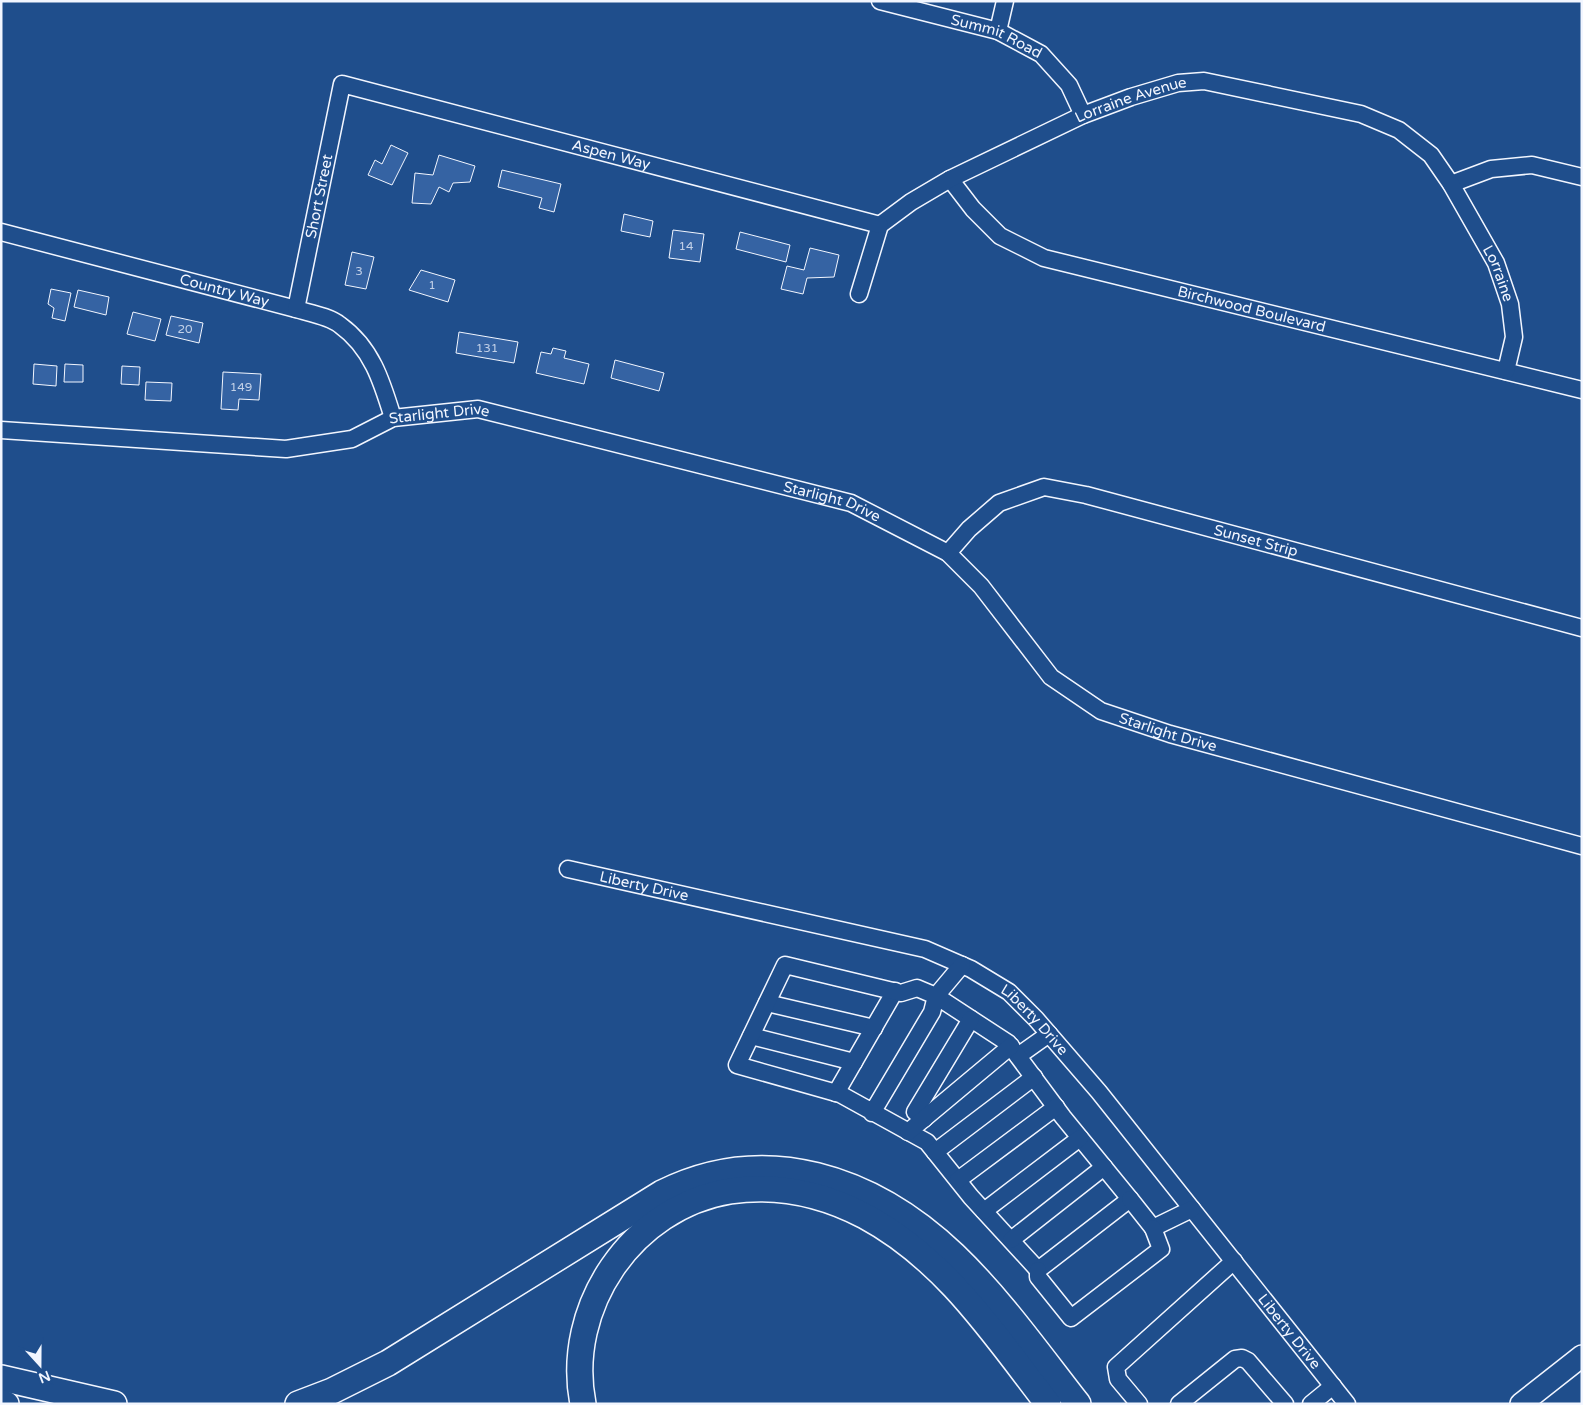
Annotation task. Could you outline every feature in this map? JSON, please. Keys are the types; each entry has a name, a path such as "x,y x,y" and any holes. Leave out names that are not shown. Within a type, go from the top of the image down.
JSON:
{"highway":[{"path":"298,1404 342,1386 388,1363 662,1193 689,1181 717,1172 758,1168 812,1174 842,1184 886,1204 921,1227 954,1255 986,1290 1078,1404"},
{"path":"583,1404 580,1364 584,1328 596,1293 617,1259 645,1231 680,1208 716,1194 758,1189 793,1191 837,1203 876,1222 910,1245 932,1263 964,1296 1048,1404"},
{"path":"1,1378 114,1404"},
{"path":"1,1402 6,1404"}],"main road":[{"path":"1522,1404 1582,1356"}],"street":[{"name":"Summit Road","path":"880,1 998,31 1042,54 1069,86 1083,115"},
{"path":"998,31 1005,1"},
{"name":"Lorraine Avenue","path":"880,225 911,202 950,179 1083,115 1131,97 1178,83 1204,81 1361,114 1399,130 1431,155 1452,184"},
{"name":"Aspen Way","path":"342,84 880,225"},
{"name":"Short Street","path":"296,309 342,84"},
{"path":"1452,184 1492,169 1532,165 1582,177"},
{"name":"Birchwood Boulevard","path":"950,179 973,210 1000,236 1044,258 1582,390"},
{"name":"Lorraine","path":"1452,184 1496,263 1510,304 1514,337 1506,371"},
{"path":"859,294 880,225"},
{"name":"Country Way","path":"2,237 296,309 339,324 369,354 382,381 393,418"},
{"name":"Starlight Drive","path":"1,430 286,449 352,439 393,418 478,409 851,503 948,553 981,586 1051,677 1101,712 1170,734 1582,846"},
{"name":"Sunset Strip","path":"948,553 969,529 998,503 1044,487 1095,497 1582,628"},
{"name":"Liberty Drive","path":"568,869 925,949 962,965 1009,992 1049,1034 1099,1092 1347,1404"},
{"path":"872,1113 932,1012 936,996 962,965"},
{"path":"786,966 901,993 918,988 936,996 1015,1051 1056,1108 1153,1228 1161,1249 1070,1318 1038,1277 1038,1270 984,1211 927,1142 836,1093 737,1065 786,966"},
{"path":"836,1093 895,992"},
{"path":"767,1003 874,1028"},
{"path":"924,1119 915,1112 971,1019"},
{"path":"908,1132 1015,1051 1049,1034"},
{"path":"751,1036 854,1062"},
{"path":"935,1152 1034,1077"},
{"path":"958,1180 1056,1108"},
{"path":"984,1211 1080,1138"},
{"path":"1011,1240 1104,1167"},
{"path":"1038,1270 1130,1199"},
{"path":"1153,1228 1192,1208"},
{"path":"1139,1404 1118,1379 1116,1368 1234,1261"},
{"path":"1179,1404 1235,1359 1242,1358 1248,1361 1285,1404"},
{"path":"1311,1404 1333,1386"}],"building":[{"path":"391,145 408,153 392,185 368,175 375,160 382,164"},
{"path":"439,155 475,166 470,182 453,183 449,192 439,187 431,204 412,203 415,173 433,175"},
{"path":"502,170 561,184 554,212 539,208 542,198 498,187"},
{"path":"624,214 653,221 650,237 621,231"},
{"path":"673,230 704,234 700,262 669,258"},
{"path":"740,232 790,245 786,262 736,249"},
{"path":"810,248 839,255 834,277 807,278 803,294 781,289 787,266 804,270"},
{"path":"352,252 374,257 366,289 345,285"},
{"path":"421,270 455,280 448,302 409,290"},
{"path":"51,289 71,293 65,321 52,318 54,308 48,304"},
{"path":"78,290 109,297 106,315 74,307"},
{"path":"133,312 161,319 155,341 127,334"},
{"path":"171,316 203,323 199,343 166,335"},
{"path":"459,332 518,342 514,363 456,353"},
{"path":"553,348 566,351 564,358 589,364 584,384 536,373 541,352 551,354"},
{"path":"615,360 664,373 659,391 611,378"},
{"path":"34,364 57,366 56,386 33,384"},
{"path":"65,364 83,365 83,382 64,382"},
{"path":"122,366 140,367 139,385 121,384"},
{"path":"223,372 261,374 259,400 239,399 238,410 221,409"},
{"path":"146,382 172,383 171,401 145,400"}]}
